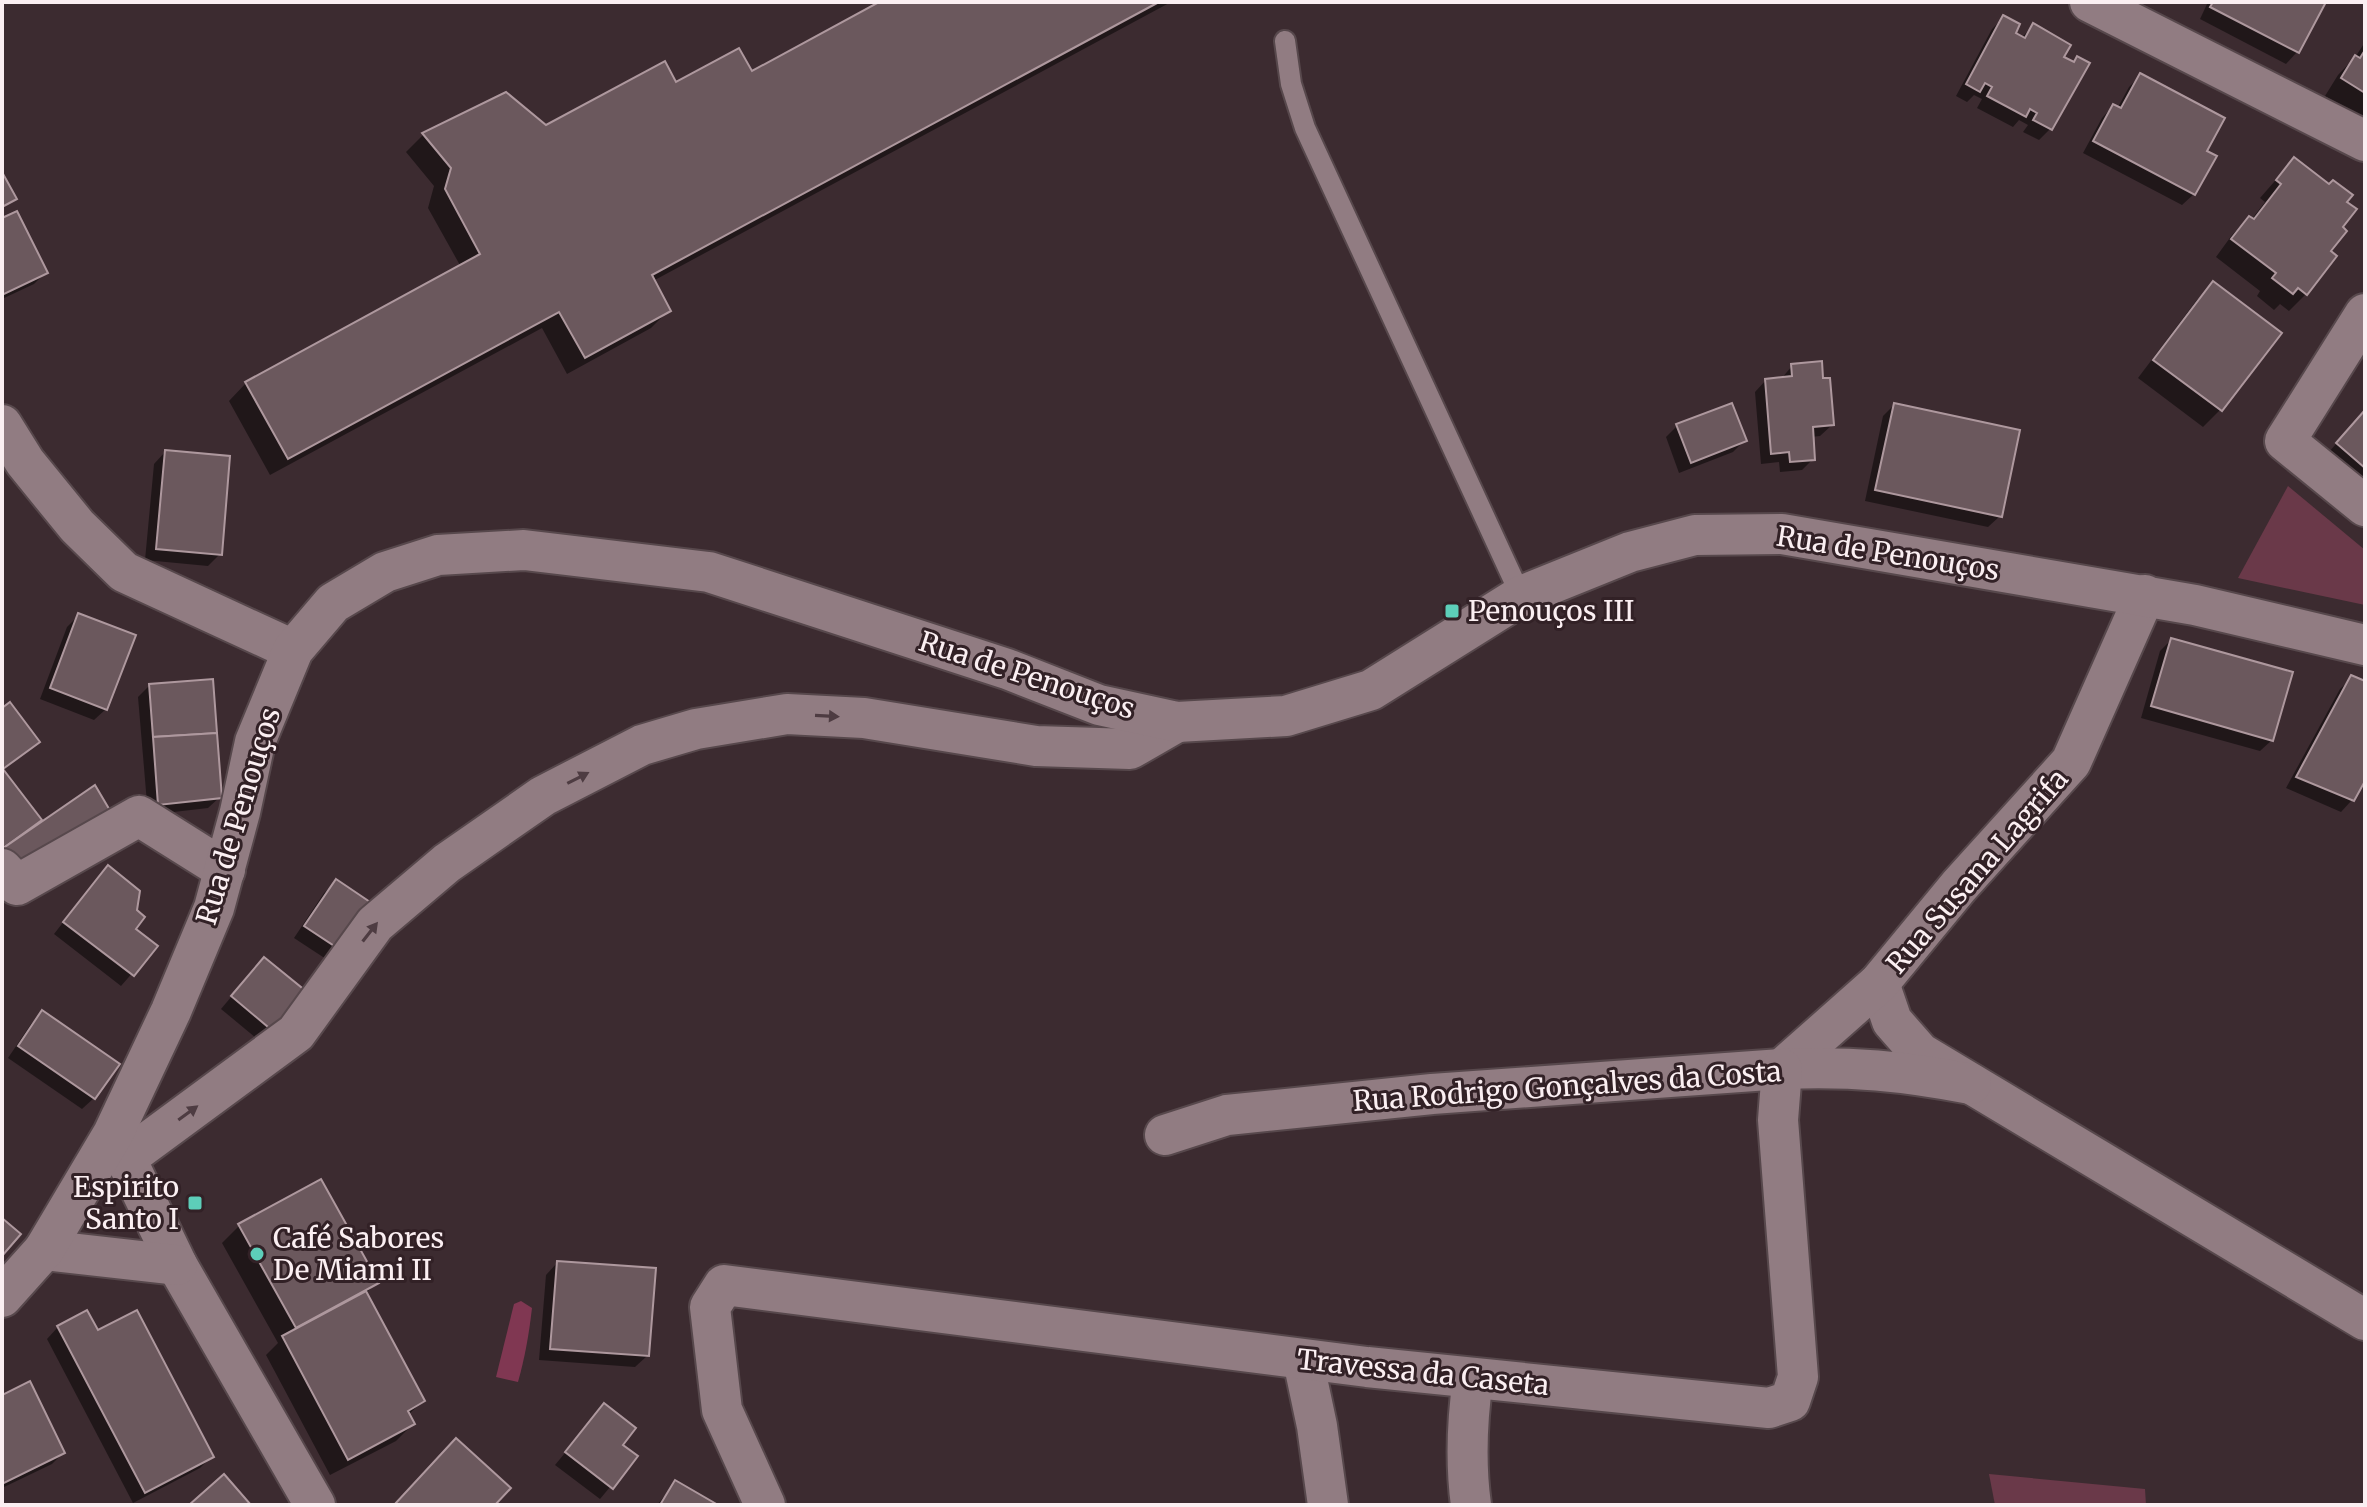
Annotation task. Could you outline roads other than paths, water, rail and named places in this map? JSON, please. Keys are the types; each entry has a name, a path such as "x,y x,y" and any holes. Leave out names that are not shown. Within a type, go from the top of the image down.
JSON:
{"street":[{"path":"2090,2 2365,141"},
{"path":"2365,314 2285,441 2365,506"},
{"path":"2,425 25,462 77,526 124,572 293,650"},
{"name":"Rua de Penouços","path":"2,1297 44,1250 119,1146 214,908 255,742 293,650 333,603 385,572 438,555 524,550 709,572 992,664 1099,705 1177,722 1286,716 1371,690 1521,596 1630,552 1695,535 1782,534 2145,595 2365,645"},
{"name":"Rua Susana Lagrifa","path":"1782,1069 1879,983 1959,886 2071,762 2145,595"},
{"path":"315,1505 177,1265 119,1146 296,1033 375,924 447,863 543,796 642,745 696,729 787,714 864,718 1036,746 1130,749 1177,722"},
{"path":"7,886 139,816 225,870"},
{"name":"Rua Rodrigo Gonçalves da Costa","path":"1879,983 1892,1021 1920,1053 2365,1320"},
{"name":"Rua Rodrigo Gonçalves da Costa","path":"1165,1135 1227,1115 1432,1094 1782,1069 1835,1067 1906,1071 1971,1084"},
{"name":"Travessa da Caseta","path":"765,1505 722,1410 710,1307 724,1285 1303,1360 1769,1408 1790,1401 1798,1377 1778,1120 1782,1069"},
{"path":"44,1250 177,1265"},
{"path":"1303,1360 1317,1426 1328,1505"},
{"path":"1471,1505 1466,1427 1473,1378"}],"lane":[{"path":"1285,41 1291,84 1305,128 1521,596"}],"place":[{"name":"Penouços III","path":"1452,611"},
{"name":"Espirito Santo I","path":"195,1203"},
{"name":"Café Sabores De Miami II","path":"257,1254"}]}
